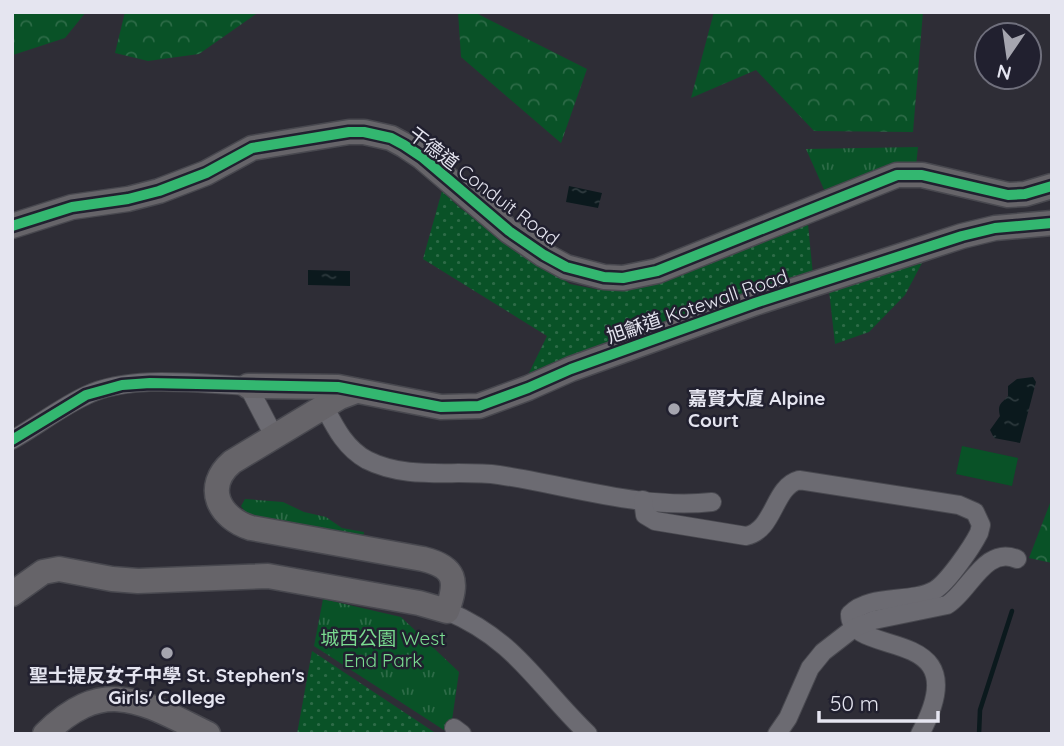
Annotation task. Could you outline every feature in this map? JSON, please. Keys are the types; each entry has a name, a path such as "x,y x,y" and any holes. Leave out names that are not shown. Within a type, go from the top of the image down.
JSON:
{"street":[{"name":"干德道 Conduit Road","path":"12,226 72,207 128,199 159,191 206,173 252,148 349,132 378,135 404,145 422,157 509,231 544,255 566,267 604,277 623,278 657,271 897,175 922,175 1008,195 1025,194 1052,186"},
{"name":"旭龢道 Kotewall Road","path":"248,386 338,387 441,407 479,406 571,369 731,312 962,236 995,228 1052,223"},
{"path":"12,440 86,395 102,389 150,383 248,386 274,436"},
{"path":"356,391 340,397 238,457 222,473 217,495 226,515 251,528 438,562 447,567 452,578 447,611"},
{"path":"324,406 340,435 352,449 368,460 388,467 440,475 499,475 643,500 687,504 712,502"},
{"path":"643,500 645,515 655,521 746,536 760,529 788,486 800,480 959,505 975,512 981,525 979,533 940,586 928,593 856,609 849,618 854,628 868,638 914,651 930,668 936,695 933,709 920,734"},
{"path":"778,734 810,668 823,652 854,628 874,620 947,605 955,600 971,578 988,564 1003,557 1017,559"},
{"path":"12,594 43,572 59,569 138,581 268,576 419,603 447,611 477,625 501,641 588,734"},
{"path":"45,734 76,710 100,701 121,698 149,705 208,734"}],"green space":[{"path":"12,12 86,12 65,38 13,55"},
{"path":"125,12 259,12 199,54 148,61 115,53"},
{"path":"458,12 474,12 587,69 561,143 461,57"},
{"path":"714,12 923,12 913,132 814,131 756,70 691,98"},
{"path":"918,147 916,166 826,194 806,149"},
{"path":"442,191 460,208 570,284 600,290 650,286 808,224 813,275 528,375 547,336 423,259"},
{"path":"923,261 905,295 869,332 835,344 829,290"},
{"path":"962,446 1018,458 1012,486 956,474"},
{"path":"1052,498 1052,563 1029,558"},
{"path":"245,499 283,502 304,512 326,517 342,528 364,532 363,539 248,516 241,506"},
{"name":"城西公園 West End Park","path":"323,599 401,617 459,672 450,734 314,646"},
{"path":"312,651 437,734 297,734"}],"water":[{"path":"569,186 602,193 598,208 566,202"},
{"path":"308,270 350,271 350,286 308,285"},
{"path":"1033,377 1036,382 1020,443 994,438 990,430 1000,416 999,407 1008,396 1008,386 1017,379"}],"waterway":[{"path":"979,734 980,710 1012,611"}],"cycle path":[{"path":"12,226 72,207 128,199 159,191 206,173 252,148 349,132 364,132 391,138 404,145 422,157 509,231 544,255 566,267 604,277 623,278 657,271 897,175 922,175 1008,195 1025,194 1052,186"},
{"path":"12,440 86,395 122,385 150,383 338,387 441,407 479,406 571,369 755,303 962,236 995,228 1052,223"}],"place":[{"name":"嘉賢大廈 Alpine Court","path":"674,409"},
{"name":"聖士提反女子中學 St. Stephen's Girls' College","path":"167,653"}]}
